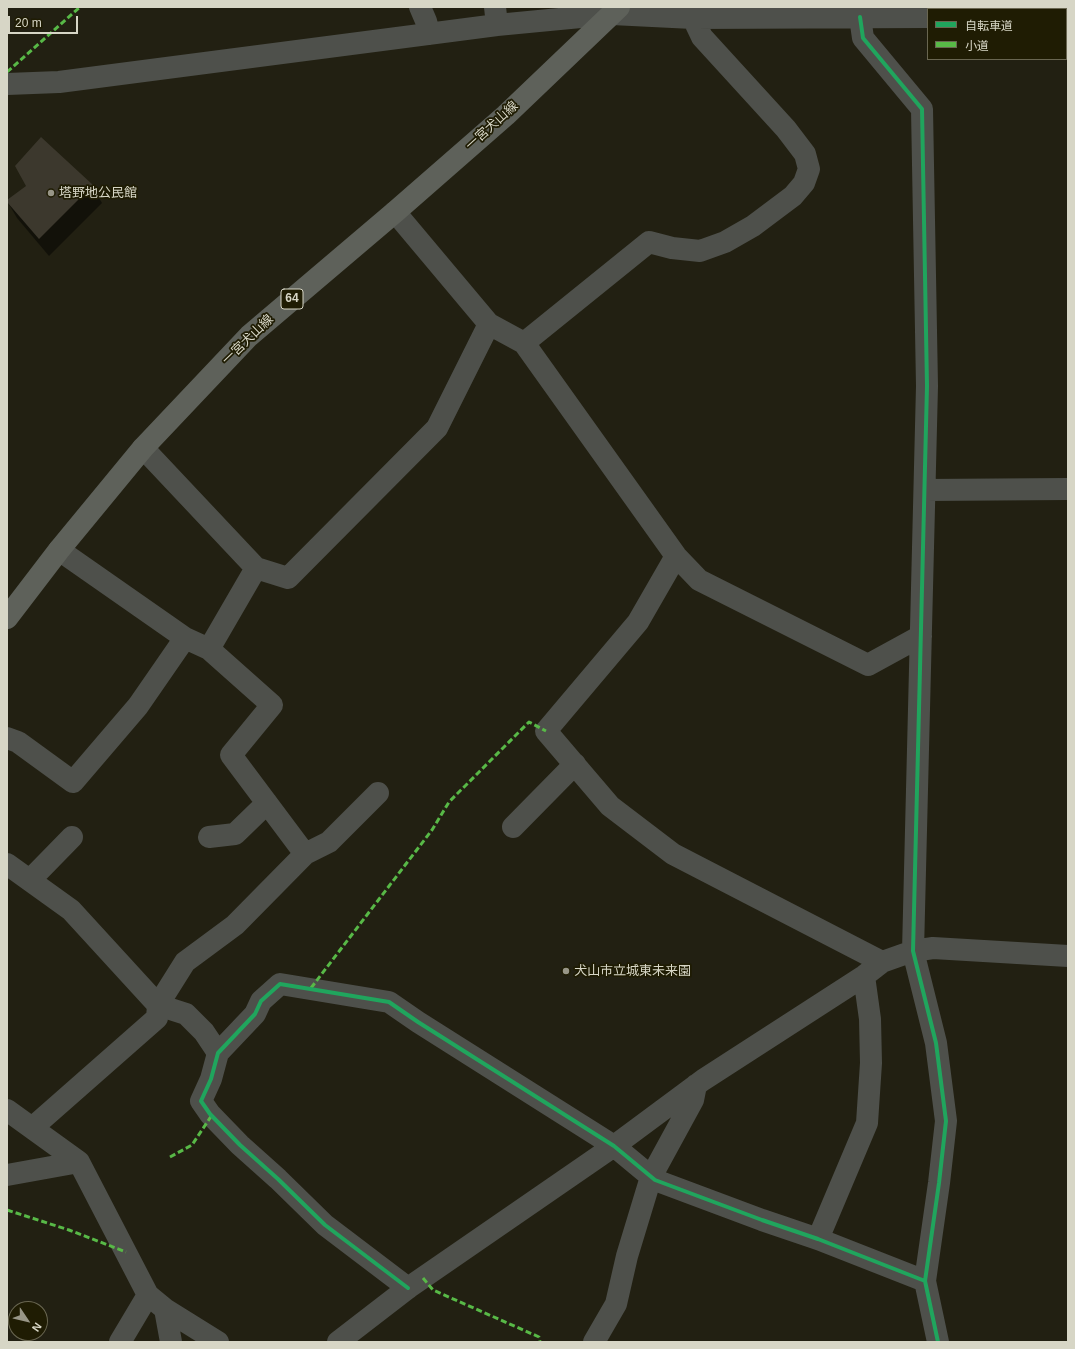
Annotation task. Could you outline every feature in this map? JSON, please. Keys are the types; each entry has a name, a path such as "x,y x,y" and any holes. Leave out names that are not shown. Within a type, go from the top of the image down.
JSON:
{"main road":[{"name":"一宮犬山線","path":"7,618 59,550 143,448 249,336 506,115 616,10"}],"street":[{"path":"420,7 430,34"},
{"path":"7,84 59,82 430,34 496,16 616,10 693,18 927,17"},
{"path":"860,17 863,38 922,109 927,386 913,951 936,1043 946,1122 925,1281 938,1342"},
{"path":"524,343 649,242 672,248 700,251 725,242 753,226 793,196 804,183 809,169 804,154 786,129 702,37 693,18"},
{"path":"395,212 489,324 524,343 676,556 699,580 868,665 921,636"},
{"path":"143,448 256,568 288,578 437,428 489,324"},
{"path":"925,490 1068,489"},
{"path":"59,550 185,638 209,649 272,705 231,755 305,854"},
{"path":"676,556 638,622 546,730 610,806 673,854 882,962"},
{"path":"209,649 256,568"},
{"path":"7,738 18,742 73,782 138,706 185,638"},
{"path":"513,827 575,764"},
{"path":"32,1128 157,1018 158,1005 185,962 236,926 305,854 329,842 378,793"},
{"path":"209,837 235,834 267,804"},
{"path":"30,880 72,836"},
{"path":"7,864 71,910 158,1005 186,1014 204,1032 218,1053"},
{"path":"338,1342 408,1288 614,1146 696,1085 864,976 882,962 913,951 933,948 1068,956"},
{"path":"818,1239 867,1122 871,1063 870,1019 864,976"},
{"path":"408,1288 325,1226 278,1179 240,1145 210,1114 201,1101 211,1079 218,1053 255,1014 261,1000 280,984 389,1002 418,1022 614,1146 655,1180 818,1239 925,1281"},
{"path":"594,1342 616,1304 626,1256 651,1177 694,1100 696,1085"},
{"path":"7,1110 79,1162 148,1295 165,1308 218,1342"},
{"path":"7,1175 79,1162"},
{"path":"120,1342 148,1295"},
{"path":"165,1308 171,1342"}],"building":[{"name":"塔野地公民館","path":"41,137 93,185 39,239 7,202 7,200 26,186 15,166"}],"marked path":[{"path":"7,72 80,7"},
{"path":"311,988 432,830 449,802 529,722 546,731"},
{"path":"170,1157 192,1145 212,1115"},
{"path":"7,1210 69,1230 126,1252"},
{"path":"423,1278 433,1290 539,1337 540,1342"}],"cycle path":[{"path":"860,17 863,38 922,109 927,386 913,951 936,1043 946,1121 925,1281 938,1342"},
{"path":"408,1288 325,1225 278,1179 240,1145 210,1114 201,1101 211,1079 218,1053 255,1014 261,1001 280,984 389,1002 418,1022 614,1146 655,1180 818,1239 925,1281"}],"place":[{"name":"塔野地公民館","path":"51,193"},
{"name":"犬山市立城東未来園","path":"566,971"}]}
